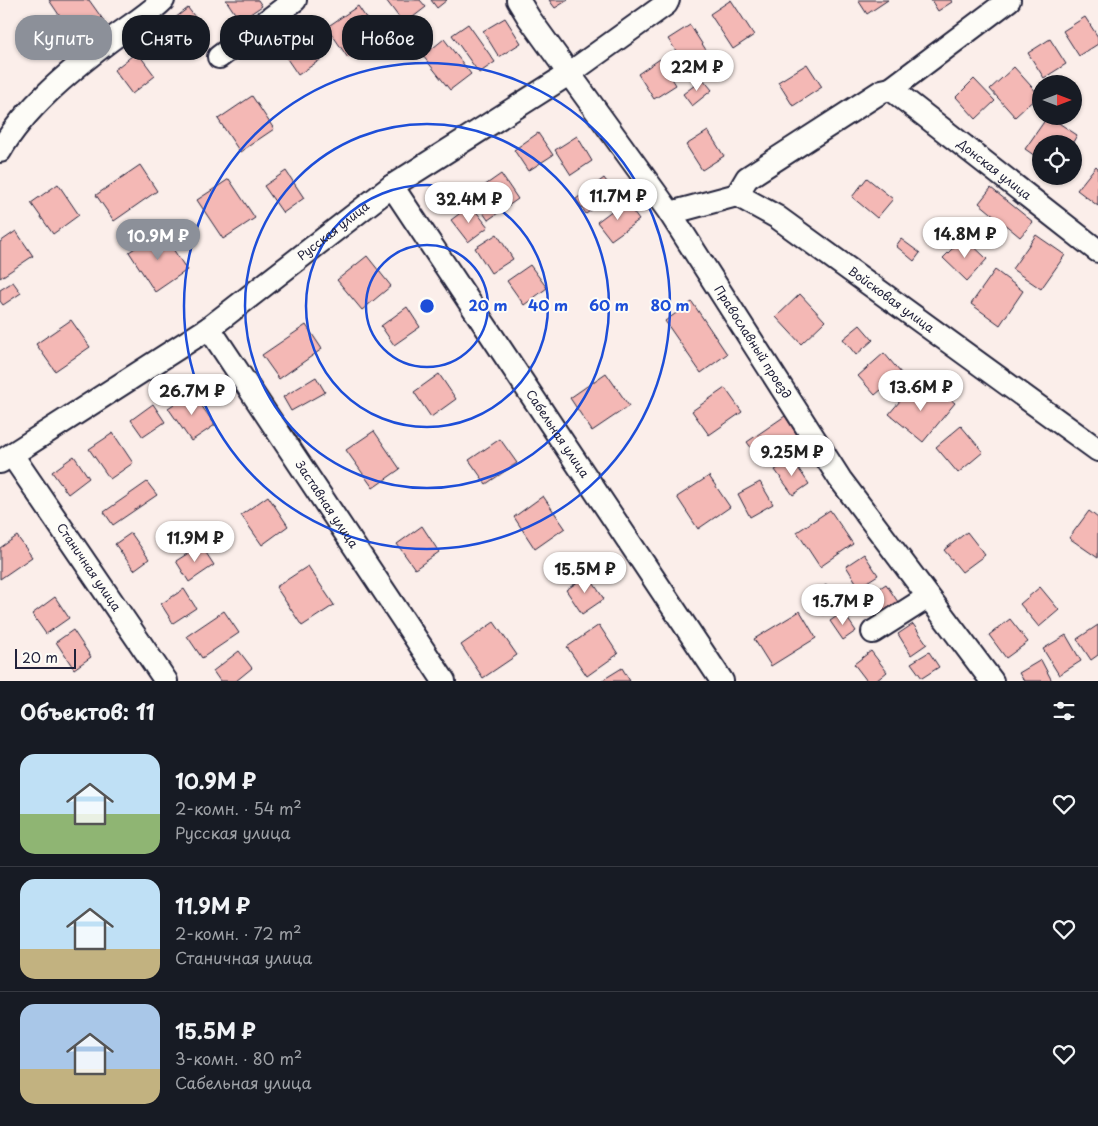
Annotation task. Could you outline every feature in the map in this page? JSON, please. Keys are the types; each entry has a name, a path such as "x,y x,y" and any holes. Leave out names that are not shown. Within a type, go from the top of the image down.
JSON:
{"street":[{"path":"0,150 10,132 36,104 107,42 163,0"},
{"path":"219,57 295,0"},
{"name":"Православный проезд","path":"518,0 529,18 670,213 840,479 992,681"},
{"name":"Русская улица","path":"6,458 209,328 392,186 570,73 666,4 668,0"},
{"path":"670,213 737,195 747,178 882,91 891,89 1009,0"},
{"name":"Донская улица","path":"891,89 1098,250"},
{"name":"Сабельная улица","path":"392,186 722,681"},
{"name":"Войсковая улица","path":"737,195 777,217 1098,450"},
{"name":"Заставная улица","path":"209,328 444,681"},
{"name":"Станичная улица","path":"6,458 166,681"},
{"path":"873,632 928,597"}],"building":[{"path":"49,0 89,0 100,15 59,15"},
{"path":"226,0 258,0 262,6 249,15 236,15"},
{"path":"386,0 420,0 426,7 416,15 397,15"},
{"path":"431,0 447,0 437,8"},
{"path":"549,0 568,0 555,8"},
{"path":"731,0 754,35 733,49 710,14"},
{"path":"858,0 888,0 867,14"},
{"path":"931,0 951,0 952,2 938,11"},
{"path":"358,6 364,15 345,15"},
{"path":"188,8 193,15 179,15"},
{"path":"342,17 342,49 332,34 332,24"},
{"path":"1085,17 1098,37 1098,44 1079,56 1063,31"},
{"path":"505,18 521,43 499,57 483,31"},
{"path":"468,24 495,62 479,73 452,35"},
{"path":"690,25 706,50 685,64 668,39"},
{"path":"444,39 471,74 450,90 426,60 433,60 433,48"},
{"path":"1050,39 1066,64 1049,75 1042,75 1028,53"},
{"path":"660,59 676,85 654,99 638,74"},
{"path":"127,60 143,60 155,76 132,94 114,70"},
{"path":"288,60 320,60 298,75"},
{"path":"807,64 822,87 793,106 778,82"},
{"path":"1014,67 1032,87 1032,101 1015,117 990,89"},
{"path":"703,79 712,90 692,106 683,94"},
{"path":"974,79 995,101 976,119 956,97"},
{"path":"252,96 274,129 240,152 218,119"},
{"path":"1042,125 1062,125 1077,135 1035,135"},
{"path":"708,131 724,156 702,170 686,145"},
{"path":"538,133 553,155 528,171 514,150"},
{"path":"577,136 592,161 571,175 555,150"},
{"path":"1032,139 1032,154 1025,149"},
{"path":"140,165 157,191 114,221 96,195"},
{"path":"1096,166 1098,168 1098,206 1077,190"},
{"path":"286,171 304,198 283,213 264,186"},
{"path":"501,174 518,199 488,220 471,195"},
{"path":"604,178 615,193 586,214 576,199"},
{"path":"867,178 893,199 877,218 852,197"},
{"path":"229,179 255,218 223,239 197,200"},
{"path":"58,184 79,215 53,234 31,203"},
{"path":"991,188 1033,222 1020,237 979,203"},
{"path":"625,201 639,220 611,240 597,222"},
{"path":"471,205 488,227 468,242 451,220"},
{"path":"16,231 33,256 0,278 0,242"},
{"path":"161,231 187,270 155,292 129,252"},
{"path":"497,234 513,259 491,273 475,248"},
{"path":"1036,235 1065,255 1041,289 1012,269"},
{"path":"964,237 987,259 967,281 943,258"},
{"path":"901,239 920,253 914,261 896,246"},
{"path":"367,256 391,286 362,310 337,280"},
{"path":"530,265 547,288 524,305 507,281"},
{"path":"995,270 1023,291 1000,325 971,304"},
{"path":"13,282 21,293 3,305 0,301 0,290"},
{"path":"800,294 825,321 801,344 776,317"},
{"path":"692,302 727,354 701,373 665,321"},
{"path":"407,307 420,327 394,345 381,326"},
{"path":"71,320 90,347 55,371 36,344"},
{"path":"306,325 322,349 279,379 262,355"},
{"path":"860,325 873,340 856,355 843,339"},
{"path":"884,353 901,373 875,395 858,376"},
{"path":"606,373 629,406 592,431 570,398"},
{"path":"439,374 456,399 431,417 414,392"},
{"path":"316,377 325,392 291,411 283,397"},
{"path":"725,388 742,412 709,435 692,411"},
{"path":"911,388 918,394 922,389 935,400 941,392 955,403 923,442 889,414"},
{"path":"192,392 215,425 191,441 168,408"},
{"path":"153,404 165,422 143,437 131,420"},
{"path":"785,416 798,436 761,462 747,442"},
{"path":"961,426 983,452 958,473 936,447"},
{"path":"374,431 400,469 373,488 346,450"},
{"path":"113,433 133,463 110,479 89,449"},
{"path":"500,439 517,463 486,484 469,460"},
{"path":"74,456 89,478 68,494 52,472"},
{"path":"792,459 809,484 793,495 775,470"},
{"path":"709,476 730,507 698,529 677,497"},
{"path":"147,482 157,495 113,525 104,512"},
{"path":"760,482 773,504 750,517 738,494"},
{"path":"268,496 288,526 262,545 241,515"},
{"path":"543,496 565,528 535,549 514,517"},
{"path":"830,510 853,544 820,567 797,532"},
{"path":"1089,511 1098,518 1098,558 1069,538"},
{"path":"422,526 439,552 415,569 397,544"},
{"path":"967,532 985,555 962,572 944,550"},
{"path":"131,533 149,559 134,570 115,544"},
{"path":"17,536 32,557 0,579 0,548"},
{"path":"201,545 214,565 189,582 176,561"},
{"path":"864,554 878,575 859,587 846,566"},
{"path":"308,566 334,605 302,626 276,587"},
{"path":"588,575 604,599 582,614 566,590"},
{"path":"886,584 898,602 882,612 871,594"},
{"path":"826,585 839,604 823,615 810,596"},
{"path":"1040,587 1059,610 1039,627 1020,604"},
{"path":"184,589 196,608 173,623 161,604"},
{"path":"55,597 69,618 46,634 32,614"},
{"path":"224,611 239,633 202,658 187,636"},
{"path":"800,611 816,638 771,666 754,639"},
{"path":"843,612 856,631 843,640 830,621"},
{"path":"1010,619 1028,642 1006,658 989,635"},
{"path":"494,622 517,655 483,678 461,645"},
{"path":"913,624 927,644 911,655 898,634"},
{"path":"599,625 618,654 587,676 567,647"},
{"path":"1098,625 1098,655 1091,660 1077,639"},
{"path":"73,630 91,657 74,669 56,642"},
{"path":"1066,635 1081,661 1059,675 1043,649"},
{"path":"239,651 252,668 236,681 220,681 213,671"},
{"path":"871,651 887,672 876,681 867,681 854,664"},
{"path":"929,652 939,667 922,678 911,663"},
{"path":"1041,660 1052,681 1024,681 1019,673"},
{"path":"622,668 630,681 601,681"}]}
